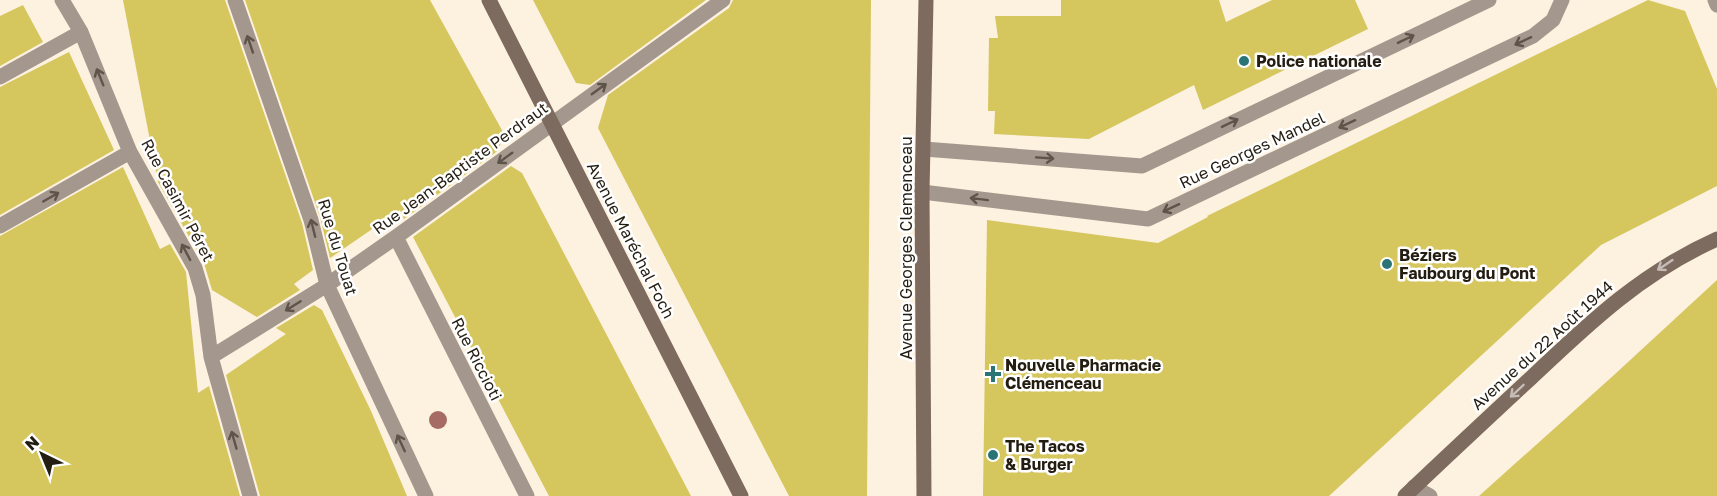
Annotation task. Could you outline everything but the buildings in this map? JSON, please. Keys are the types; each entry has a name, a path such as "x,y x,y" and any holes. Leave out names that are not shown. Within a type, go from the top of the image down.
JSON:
{"main road":[{"name":"Avenue Maréchal Foch","path":"489,0 741,496"},
{"name":"Avenue Georges Clemenceau","path":"924,496 922,192 926,0"},
{"name":"Avenue du 22 Août 1944","path":"1410,492 1590,323 1631,288 1679,256 1717,238"}],"street":[{"name":"Rue Casimir Péret","path":"62,0 81,32 130,152 195,268 203,295 211,357 250,496"},
{"name":"Rue du Touat","path":"235,0 311,220 327,285 426,496"},
{"name":"Rue Jean-Baptiste Perdraut","path":"211,357 327,285 396,237 723,0"},
{"name":"Rue Georges Mandel","path":"924,149 1142,166 1489,0"},
{"name":"Rue Georges Mandel","path":"922,192 1148,219 1533,36 1553,20 1562,0"},
{"path":"1715,0 1717,5"},
{"path":"0,77 81,32"},
{"path":"0,226 130,152"},
{"name":"Rue Riccioti","path":"396,237 527,496"},
{"path":"1410,492 1430,496"}],"place":[{"name":"Police nationale","path":"1244,61"},
{"name":"Béziers Faubourg du Pont","path":"1387,264"},
{"name":"Nouvelle Pharmacie Clémenceau","path":"993,374"},
{"name":"The Tacos & Burger","path":"993,455"}]}
